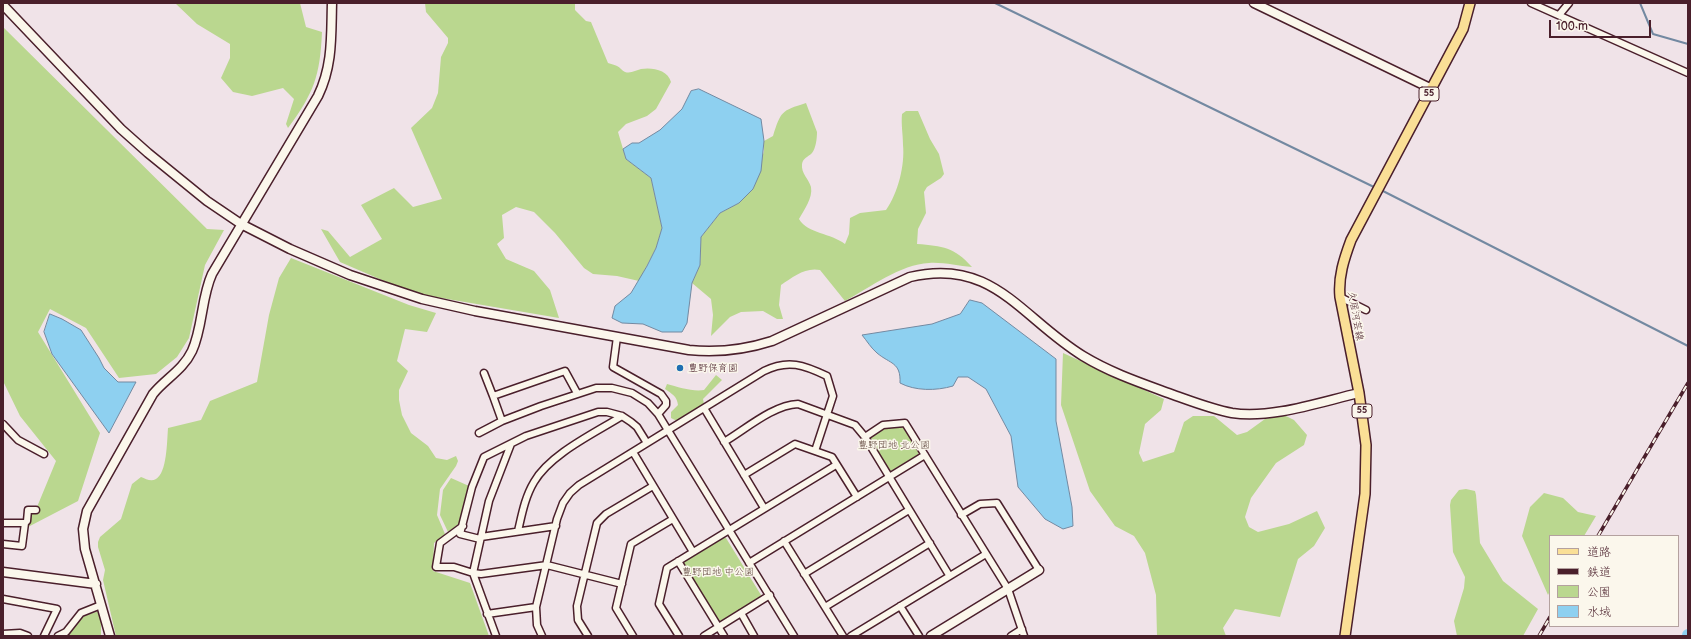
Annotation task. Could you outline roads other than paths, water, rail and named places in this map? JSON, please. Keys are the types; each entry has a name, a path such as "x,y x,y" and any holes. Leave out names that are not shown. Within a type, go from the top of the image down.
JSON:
{"main road":[{"name":"久居河芸線","path":"1345,636 1366,486 1366,446 1359,393 1340,297 1340,282 1344,257 1351,240 1375,194 1463,29 1470,3"}],"street":[{"path":"110,636 83,539 84,519 90,503 153,394 177,372 192,350 210,279 241,224 311,108 323,85 329,64 332,3"},
{"path":"1254,3 1432,89"},
{"path":"1531,3 1688,73"},
{"path":"1560,16 1569,3"},
{"path":"3,5 121,129 207,201 241,224 290,249 350,275 412,296 475,311 705,352 733,350 772,341 910,277 930,272 951,273 977,279 998,289 1069,347 1109,371 1219,410 1245,414 1267,414 1359,393"},
{"path":"1340,297 1366,310"},
{"path":"617,337 613,368 661,394 666,402 666,405 658,414"},
{"path":"542,636 537,624 536,607 563,503 570,493 579,485 770,368 777,366 807,366 827,376 833,396 815,452"},
{"path":"493,396 565,371 577,393"},
{"path":"484,373 502,421"},
{"path":"479,433 502,421 577,393 596,388 604,387 624,390 648,403 658,414 794,636"},
{"path":"724,442 784,406 798,404 855,425 865,437 949,575"},
{"path":"704,408 764,508"},
{"path":"556,526 481,538 460,534 472,487 484,457 526,436 598,412 607,412 622,416 637,427 647,444"},
{"path":"518,531 528,495 542,471 558,456 622,416"},
{"path":"865,437 883,425 905,423 1008,589 1024,636"},
{"path":"3,424 18,440 44,454"},
{"path":"496,636 473,573 489,502 511,444"},
{"path":"744,475 795,444 832,457 857,496"},
{"path":"633,452 693,552"},
{"path":"749,563 925,455"},
{"path":"679,636 659,604 667,568 836,465"},
{"path":"588,636 578,620 577,606 597,523 601,518 653,486"},
{"path":"931,636 1039,570 997,503 980,504 961,515"},
{"path":"3,544 22,546 28,510 36,510"},
{"path":"804,574 909,510"},
{"path":"633,636 616,608 631,544 673,519"},
{"path":"3,523 25,523"},
{"path":"463,526 440,543 436,567 454,567 481,574 547,566 622,584"},
{"path":"784,541 843,636"},
{"path":"825,607 930,543"},
{"path":"850,636 986,554"},
{"path":"678,561 724,636"},
{"path":"3,572 96,584"},
{"path":"704,636 770,595"},
{"path":"3,599 58,609 44,636"},
{"path":"58,636 66,632 81,613 101,605"},
{"path":"900,606 919,636"},
{"path":"487,614 536,607"},
{"path":"741,613 754,636"},
{"path":"1011,636 1022,629"},
{"path":"3,634 20,633 28,636"}],"water":[{"path":"699,89 761,119 764,141 761,171 753,189 739,203 720,213 701,237 700,265 692,283 687,323 682,332 662,332 643,324 622,323 612,318 615,306 631,293 656,248 662,228 651,178 626,159 623,149 632,143 639,143 660,130 682,109 691,91"},
{"path":"970,300 982,303 1056,359 1056,421 1072,507 1073,526 1063,529 1045,519 1018,487 1011,436 986,389 968,377 958,377 953,386 940,389 919,389 906,386 900,383 900,376 897,367 875,351 862,335 932,324 960,314"},
{"path":"50,314 81,330 104,368 118,382 136,382 109,433 52,354 44,332"}],"waterway":[{"path":"995,3 1376,188"},
{"path":"1640,3 1653,34 1688,44"},
{"path":"1381,190 1688,346"}],"railway":[{"path":"1599,535 1688,383"},
{"path":"1539,636 1549,619"}],"place":[{"name":"豊野保育園","path":"680,368"}],"park label":[{"name":"豊野団地 北公園","path":"894,445"},
{"name":"豊野団地 中公園","path":"718,572"}]}
